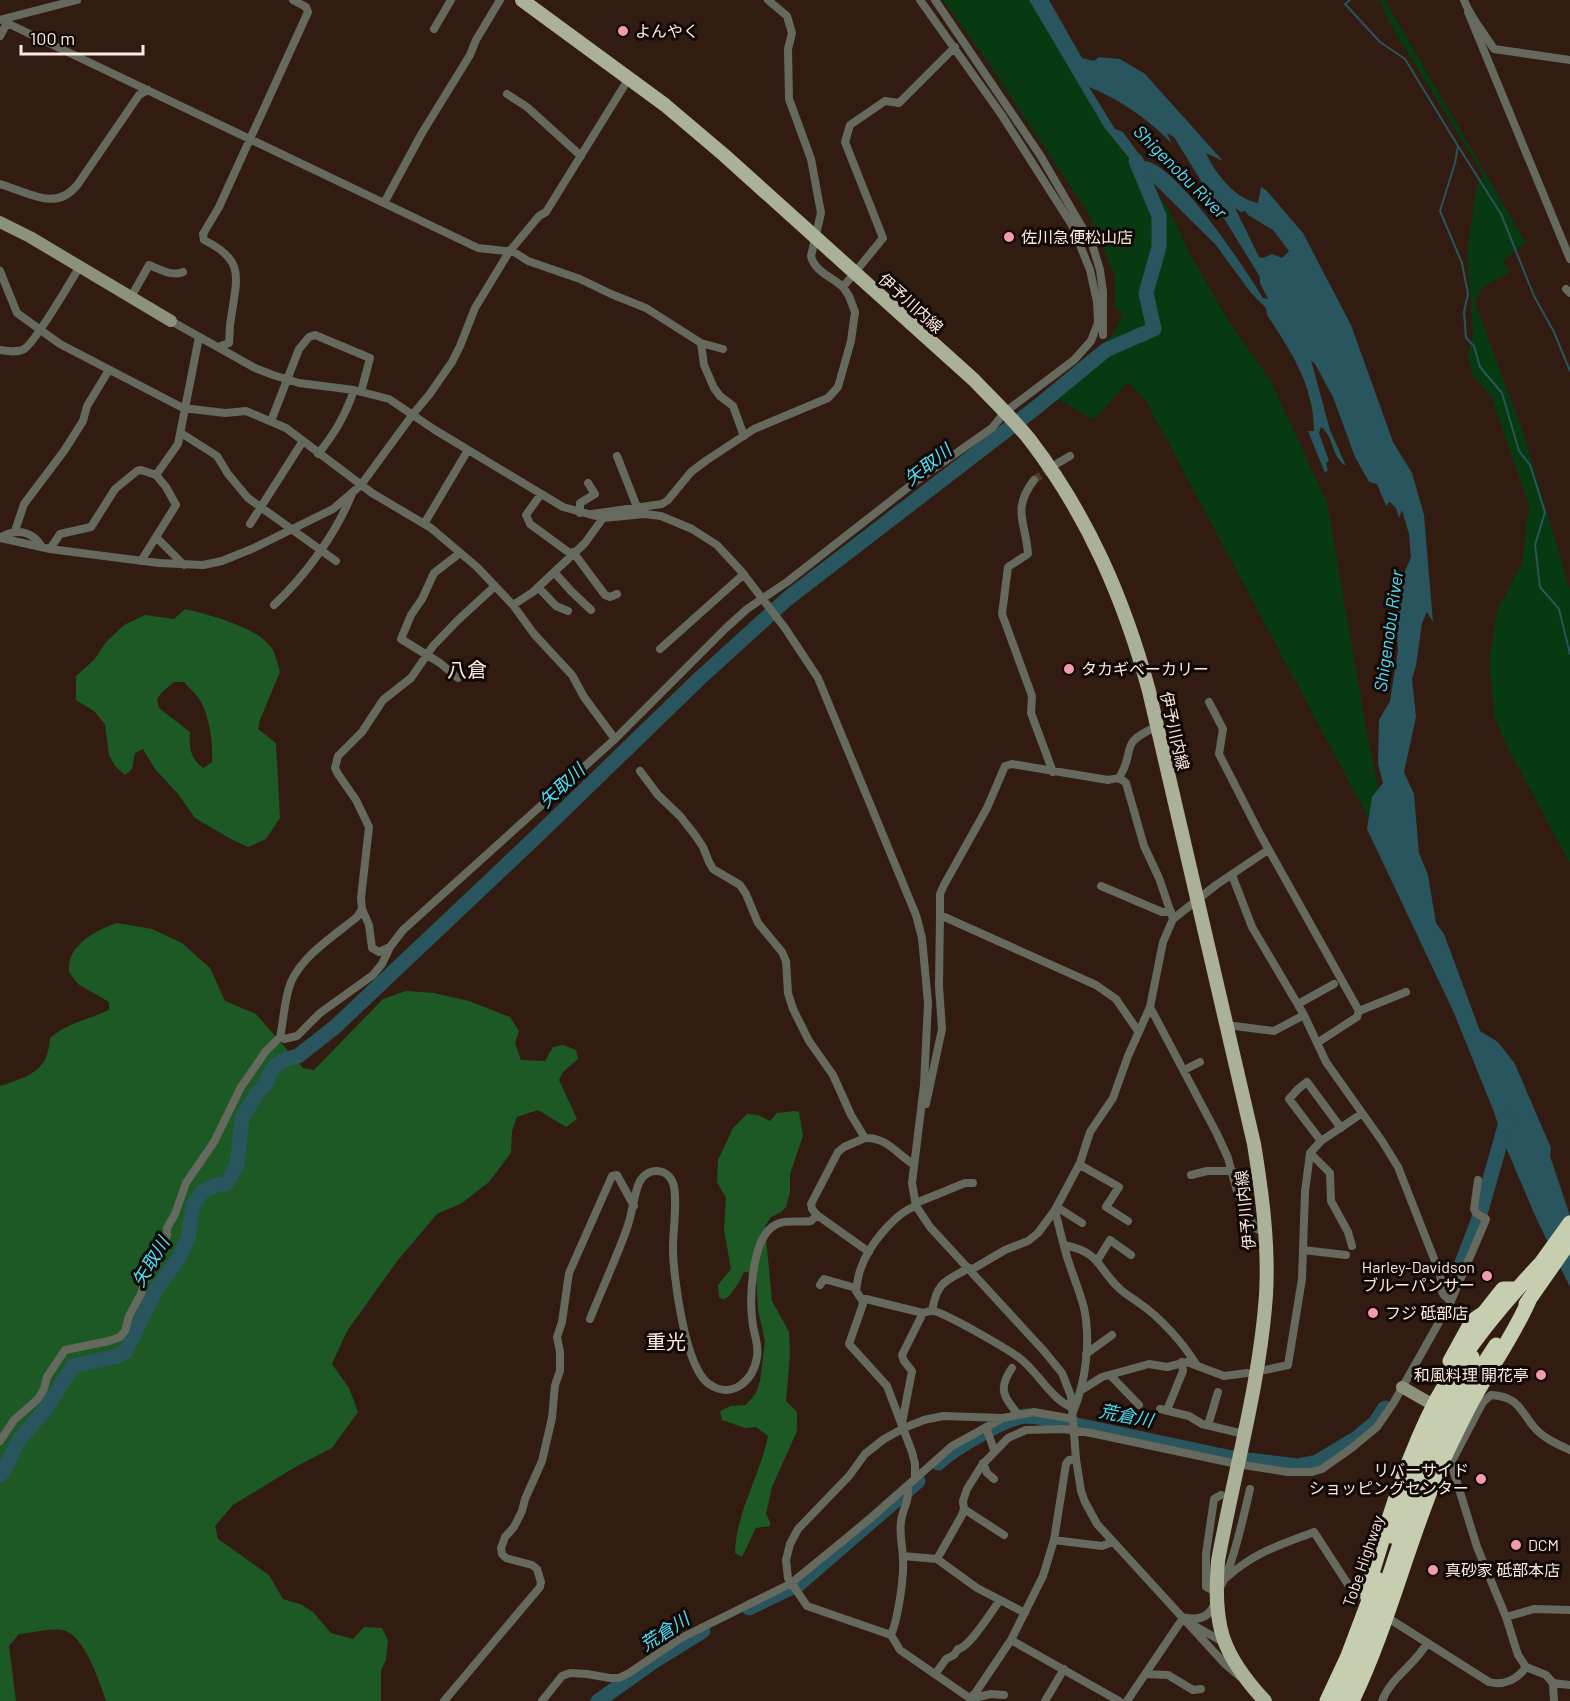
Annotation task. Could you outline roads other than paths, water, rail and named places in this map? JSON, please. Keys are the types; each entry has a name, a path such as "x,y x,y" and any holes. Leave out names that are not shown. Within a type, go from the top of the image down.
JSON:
{"highway":[{"path":"1322,1701 1344,1653 1434,1398 1488,1316 1524,1289 1570,1223"},
{"name":"Tobe Highway","path":"1327,1701 1348,1656 1420,1458 1465,1353 1570,1241"},
{"path":"1352,1701 1369,1663 1424,1505 1470,1404 1520,1322 1524,1289"},
{"name":"Tobe Highway","path":"1340,1701 1368,1636 1433,1454 1458,1405 1496,1345 1524,1289"}],"main road":[{"name":"伊予川内線","path":"522,0 629,78 724,155 974,380 1007,413 1044,460 1072,503 1117,591 1139,654 1198,899 1258,1168 1264,1232 1266,1293 1262,1332 1218,1561 1216,1595 1224,1641 1236,1667 1265,1701"}],"street":[{"path":"5,20 77,0"},
{"path":"218,347 229,343 236,273 228,255 222,249 204,240 203,234 219,207 308,12 306,7 293,0"},
{"path":"384,203 500,0"},
{"path":"584,514 662,504 691,472 754,429 822,401 838,387 852,341 855,312 843,287 816,267 813,262 812,250 821,213 816,177 789,99 788,49 792,33 787,16 768,0"},
{"path":"280,1037 284,1039 297,1036 320,1013 373,975 382,964 390,947 404,930 615,739 726,628 915,482 992,428 1007,413 1074,360 1091,341 1098,323 1097,302 1090,270 1072,225 1001,114 920,0"},
{"path":"935,0 1040,155 1092,244 1102,281 1105,333 1091,341"},
{"path":"1464,0 1570,259"},
{"path":"434,29 447,1"},
{"path":"1468,12 1478,22 1494,49 1570,60"},
{"path":"0,36 5,20"},
{"path":"5,20 478,248 514,252 528,261 580,279 640,305 701,343 723,349"},
{"path":"843,287 883,237 845,142 850,125 885,101 899,103 955,47"},
{"path":"0,538 46,548 141,561 203,565 222,561 333,509 361,485 452,362 475,308 509,252 539,216 546,212 629,78"},
{"path":"0,184 45,199 55,200 68,195 139,95 148,90"},
{"path":"507,94 527,107 580,156"},
{"path":"0,222 17,229 255,368 288,380 357,391 389,399 435,430 563,507 603,518 645,514 677,522 717,545 744,574 785,628 818,678 900,874 920,930 928,1003 924,1085 913,1164 913,1191 916,1204 930,1227 1062,1373 1071,1396 1076,1459 1085,1502 1097,1524 1225,1664 1247,1682"},
{"path":"131,297 149,265 172,274 183,272"},
{"path":"0,350 24,349 40,329 80,266"},
{"path":"0,271 17,313 60,344 183,408 225,413 246,411 286,428 361,485 424,524 460,553 513,605 534,634 572,675 615,739"},
{"path":"271,421 299,350 309,337 315,335 370,358 357,391 337,430 318,454"},
{"path":"156,475 178,444 183,408 199,337"},
{"path":"701,343 704,365 714,388 733,406 744,436"},
{"path":"15,531 24,504 64,451 83,421 87,406 109,370"},
{"path":"181,433 218,456 237,487 260,507 336,561"},
{"path":"250,524 303,441"},
{"path":"424,524 468,450"},
{"path":"617,456 637,507"},
{"path":"1058,463 1070,456"},
{"path":"46,548 60,534 91,527 115,489 137,471 149,472 156,475 170,493 176,506 141,561"},
{"path":"1034,480 1024,493 1020,507 1028,554 1008,567 1002,614 1032,696 1031,713 1053,772"},
{"path":"584,514 580,503 595,494 588,483"},
{"path":"274,605 293,587 342,520 352,493"},
{"path":"541,494 526,515 530,524 572,553 605,595 610,597 617,594"},
{"path":"513,605 522,601 585,543 603,518"},
{"path":"0,538 10,532 24,532 46,548"},
{"path":"157,538 184,565"},
{"path":"458,678 401,639 434,573 460,553"},
{"path":"554,572 591,610"},
{"path":"660,649 744,574"},
{"path":"390,947 379,952 372,948 369,925 362,909 361,898 369,827 356,800 338,774 335,762 341,751 362,732 383,700 411,678 427,655 458,620 495,586"},
{"path":"538,587 556,606 568,611"},
{"path":"1209,702 1223,729 1219,754 1268,850 1359,1011 1357,1017 1317,1043"},
{"path":"1119,778 1125,768 1132,741 1141,733 1156,727"},
{"path":"919,1121 924,1113 942,1029 939,986 940,894 987,808 1005,766 1012,764 1108,780 1119,778 1126,783 1144,846 1159,878 1172,916"},
{"path":"640,771 658,795 680,816 695,835 713,869 740,885 758,923 782,952 786,961 788,993 793,1009 809,1041 833,1075 851,1115 865,1138"},
{"path":"903,1425 912,1371 902,1355 928,1312 941,1284 1005,1250 1028,1241 1038,1233 1056,1209 1080,1164 1090,1132 1113,1098 1138,1031 1150,1007 1163,942 1172,916 1268,850"},
{"path":"1232,875 1252,927 1298,1004 1326,1062 1398,1167 1440,1274 1440,1288 1448,1299"},
{"path":"1101,886 1172,916"},
{"path":"0,1441 14,1420 39,1399 51,1371 65,1350 100,1344 120,1337 125,1331 147,1274 158,1260 168,1235 167,1228 175,1214 186,1183 214,1142 241,1087 274,1041 280,1037 289,990 297,972 309,958 357,917 362,909"},
{"path":"940,915 1096,985 1116,999 1138,1031"},
{"path":"1298,1004 1334,984"},
{"path":"1359,1011 1406,992"},
{"path":"1150,1007 1217,1134 1232,1171 1238,1195 1255,1228 1264,1232"},
{"path":"1226,1025 1274,1031 1304,1015"},
{"path":"1184,1070 1200,1062"},
{"path":"1321,1142 1289,1099 1307,1082 1341,1128"},
{"path":"1265,1371 1288,1365 1302,1279 1305,1192 1310,1154 1321,1142 1361,1114"},
{"path":"869,1252 812,1209 811,1204 832,1161 844,1147 865,1138 876,1138 884,1141 913,1164"},
{"path":"1310,1154 1330,1173 1331,1201 1348,1232 1352,1246"},
{"path":"1080,1164 1119,1187 1106,1207 1128,1221"},
{"path":"590,1319 627,1230 639,1184 644,1175 653,1171 661,1171 668,1176 674,1188 673,1250 681,1316 696,1368 703,1379 720,1390 730,1390 741,1386 754,1370 757,1356 753,1325 752,1282 757,1253 762,1241 771,1228 779,1222 811,1221 817,1215"},
{"path":"1191,1174 1232,1171"},
{"path":"444,1701 540,1587 541,1582 537,1569 532,1565 506,1558 501,1548 505,1537 514,1527 522,1511 525,1499 543,1461 550,1433 555,1385 561,1361 556,1337 562,1322 569,1272 612,1176 616,1175 634,1206"},
{"path":"542,1701 562,1676 570,1673 619,1678 681,1638 790,1584 952,1446 1002,1418 1034,1412 1073,1420 1101,1435 1238,1463 1288,1472 1312,1472 1322,1469 1353,1448 1377,1427 1402,1387 1485,1222 1486,1219 1474,1209 1478,1180"},
{"path":"862,1300 855,1291 861,1267 869,1252 898,1215 916,1204 965,1183 973,1183"},
{"path":"1056,1209 1082,1223"},
{"path":"937,1559 964,1509 963,1501 967,1489 994,1450 1008,1438 1026,1430 1063,1429 1073,1420 1083,1389 1086,1354 1084,1307 1064,1245 1056,1209"},
{"path":"1097,1261 1110,1240 1131,1255"},
{"path":"1064,1245 1080,1250 1097,1261 1123,1292 1145,1307 1183,1344 1196,1364"},
{"path":"1303,1250 1346,1255"},
{"path":"820,1286 824,1279 856,1288"},
{"path":"862,1300 946,1316 1006,1348 1023,1360 1073,1420"},
{"path":"862,1300 849,1344 887,1386 903,1425 915,1464 915,1479"},
{"path":"1086,1354 1112,1335"},
{"path":"1182,1362 1183,1371 1163,1410 1188,1416 1243,1437"},
{"path":"1083,1389 1110,1375 1143,1365 1167,1367 1182,1362 1196,1364 1224,1376 1247,1373"},
{"path":"1012,1368 1003,1382 1003,1390 1018,1414"},
{"path":"1110,1375 1139,1404"},
{"path":"1402,1387 1434,1398"},
{"path":"1208,1425 1218,1392"},
{"path":"1554,1701 1553,1683 1546,1675 1526,1667 1518,1655 1506,1617 1444,1460 1483,1402 1491,1395 1512,1400 1520,1406 1544,1437 1570,1450"},
{"path":"1002,1418 943,1416 903,1425 865,1454 849,1476 798,1529 792,1539 786,1560 786,1570 790,1584 807,1606 891,1635 900,1650 971,1698 991,1694 1004,1695"},
{"path":"986,1427 994,1450"},
{"path":"971,1698 1011,1640 1042,1576 1054,1540 1066,1464 1069,1460 1076,1459"},
{"path":"983,1463 987,1473 994,1479"},
{"path":"891,1635 901,1584 903,1556 900,1524 909,1497 907,1486"},
{"path":"1183,1619 1203,1617 1213,1608 1216,1595 1225,1580 1243,1499 1250,1489"},
{"path":"1216,1595 1206,1587 1205,1565 1214,1500 1221,1495"},
{"path":"964,1509 1004,1535"},
{"path":"1225,1580 1251,1557 1314,1532 1353,1592 1364,1597"},
{"path":"1054,1540 1102,1546 1112,1542"},
{"path":"903,1556 937,1559 957,1575 1025,1613"},
{"path":"936,1673 948,1657 971,1641 1000,1600"},
{"path":"1506,1617 1534,1609 1570,1610"},
{"path":"1385,1616 1489,1682 1498,1684 1508,1682 1526,1667"},
{"path":"1183,1619 1224,1641"},
{"path":"1127,1701 1183,1619"},
{"path":"1011,1640 1119,1701"},
{"path":"1382,1701 1390,1684 1412,1665 1428,1643"},
{"path":"1045,1701 1065,1669"},
{"path":"1146,1674 1168,1675 1193,1690 1201,1689"},
{"path":"1553,1683 1570,1685"}],"water":[{"path":"1029,0 1049,0 1082,58 1094,61 1099,57 1120,59 1145,74 1223,161 1206,153 1227,184 1241,196 1258,203 1261,187 1303,233 1351,325 1393,442 1412,473 1424,515 1433,622 1427,612 1422,623 1412,679 1416,717 1404,772 1414,794 1419,853 1428,875 1436,923 1444,934 1480,1031 1498,1042 1515,1064 1551,1148 1550,1156 1570,1216 1570,1287 1537,1220 1504,1143 1454,1013 1367,829 1372,797 1383,783 1378,764 1379,720 1390,701 1398,650 1396,624 1399,586 1411,557 1409,534 1402,510 1399,518 1396,508 1390,502 1386,506 1377,484 1369,482 1355,457 1333,397 1311,360 1330,430 1346,466 1341,462 1321,427 1319,433 1329,461 1326,463 1328,470 1325,473 1308,431 1314,431 1313,415 1300,370 1267,315 1266,308 1251,293 1215,244 1133,163 1104,127","holes":["1089,87 1133,111 1154,126 1172,144 1167,133 1174,137 1260,277 1260,283 1268,299 1263,298 1209,219 1174,179 1158,166 1144,161 1123,132 1115,129","1235,208 1241,212 1245,211 1273,230 1289,251 1282,258 1272,254 1263,258 1259,257"]}],"waterway":[{"path":"1350,0 1345,4 1380,42 1405,59 1458,146 1440,211 1462,263 1468,294 1464,312 1466,338 1474,346 1480,367 1502,393 1519,451 1530,465 1545,512 1535,545 1540,587 1559,609 1570,654"},
{"path":"1458,146 1501,214 1534,296 1554,332 1570,371"},
{"name":"矢取川","path":"0,1475 18,1441 45,1410 73,1366 118,1356 126,1351 156,1289 179,1258 188,1238 193,1205 203,1191 216,1185 226,1184 237,1165 242,1118 257,1093 266,1084 275,1066 284,1060 298,1056 335,1027 700,678 787,599 1038,406 1106,350 1154,329 1146,293 1159,247 1159,216 1136,161"},
{"name":"荒倉川","path":"1454,1284 1478,1221 1507,1119"},
{"name":"荒倉川","path":"938,1463 955,1450 993,1428 1026,1416 1232,1458 1297,1466 1317,1462 1357,1438 1375,1423 1385,1408"},
{"name":"荒倉川","path":"749,1608 799,1584 918,1481"},
{"name":"荒倉川","path":"598,1701 653,1662 703,1631"}],"tunnel":[{"path":"1034,480 1053,467"}],"place":[{"name":"よんやく","path":"623,31"},
{"name":"佐川急便松山店","path":"1009,237"},
{"name":"タカギベーカリー","path":"1069,669"},
{"name":"Harley-Davidson ブルーパンサー","path":"1487,1276"},
{"name":"フジ 砥部店","path":"1373,1313"},
{"name":"和風料理 開花亭","path":"1541,1375"},
{"name":"リバーサイド ショッピングセンター","path":"1481,1479"},
{"name":"DCM","path":"1516,1545"},
{"name":"真砂家 砥部本店","path":"1433,1570"}],"district":[{"name":"八倉","path":"467,670"},
{"name":"重光","path":"666,1342"}],"water label":[{"name":"Shigenobu River","path":"1180,172"},
{"name":"Shigenobu River","path":"1389,631"}]}
